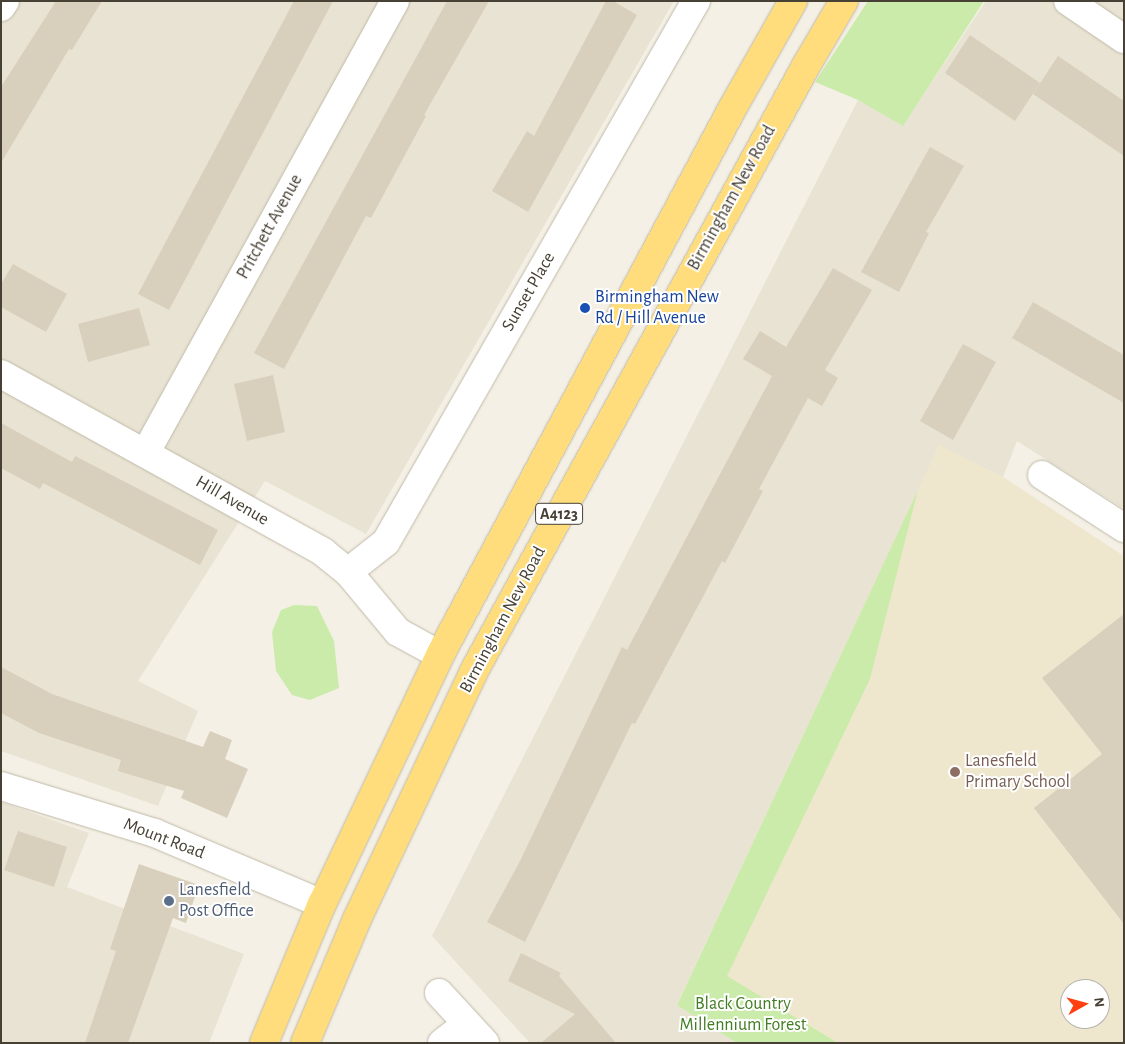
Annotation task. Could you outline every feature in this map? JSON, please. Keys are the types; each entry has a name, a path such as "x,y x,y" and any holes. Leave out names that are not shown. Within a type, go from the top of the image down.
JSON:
{"highway":[{"name":"A4123","path":"264,1043 322,904 440,655 732,108 793,1"},
{"name":"Birmingham New Road","path":"305,1043 357,920 474,671 778,116 844,1"},
{"path":"322,904 357,920"}],"street":[{"path":"1,7 5,1"},
{"name":"Pritchett Avenue","path":"146,452 395,1"},
{"name":"Sunset Place","path":"348,572 386,542 696,1"},
{"path":"1068,1 1124,39"},
{"name":"Hill Avenue","path":"1,374 146,452 322,552 348,572 398,632 440,655"},
{"path":"1042,475 1124,528"},
{"name":"Mount Road","path":"1,786 155,833 322,904"},
{"path":"439,993 466,1024 486,1043"},
{"path":"442,1043 466,1024"}],"shaded area":[{"path":"1,1 674,1 366,534 265,481 138,681 198,711 158,806 1,751"},
{"path":"986,1 1124,1 1124,509 1017,441 1003,477 939,446 677,1004 737,1043 530,1043 432,936 858,100 903,125"},
{"name":"Lanesfield Primary School","path":"939,445 1003,477 1124,556 1124,1043 737,1043 677,1005"},
{"path":"1,802 89,833 67,887 244,954 209,1043 1,1043"}],"green space":[{"path":"868,1 984,1 903,126 858,100 815,82"},
{"name":"Black Country Millennium Forest","path":"918,490 870,679 727,976 838,1043 737,1043 677,1005"},
{"path":"294,605 317,606 334,641 339,688 310,700 292,695 276,671 272,632 281,610"}],"building":[{"path":"56,1 102,1 72,50 69,49 1,163 1,87"},
{"path":"294,1 333,1 169,310 138,294"},
{"path":"447,1 489,1 424,115 426,116 371,218 366,216 284,369 254,353"},
{"path":"606,1 613,1 637,15 528,212 492,191 527,131 534,136"},
{"path":"970,35 1040,83 1015,121 945,73"},
{"path":"1058,56 1124,101 1124,156 1033,94"},
{"path":"930,147 964,166 926,232 929,233 899,292 861,272"},
{"path":"13,264 67,294 46,332 1,307 1,284"},
{"path":"833,268 872,290 825,370 838,378 822,406 808,398 759,489 763,491 725,563 722,561 635,724 632,723 525,942 487,922 520,861 622,647 627,650 772,376 743,359 760,331 786,347"},
{"path":"1033,302 1124,355 1124,403 1012,338"},
{"path":"139,308 150,345 88,362 78,324"},
{"path":"963,344 996,362 953,440 920,421"},
{"path":"273,375 285,432 247,441 234,384"},
{"path":"1,423 72,462 75,456 218,530 200,565 43,483 40,489 1,468"},
{"path":"1124,614 1124,924 1034,808 1102,754 1042,678"},
{"path":"1,667 52,694 203,747 210,731 232,740 225,759 248,769 227,818 181,798 184,791 118,771 121,760 39,733 1,713"},
{"path":"18,831 67,847 54,887 4,870"},
{"path":"139,864 199,885 186,923 173,918 128,1043 85,1043 116,951 110,949"},
{"path":"521,953 561,973 559,976 616,1043 541,1043 575,1014 508,981"}],"place":[{"name":"Birmingham New Rd / Hill Avenue","path":"585,308"},
{"name":"Lanesfield Primary School","path":"955,772"},
{"name":"Lanesfield Post Office","path":"169,901"}]}
